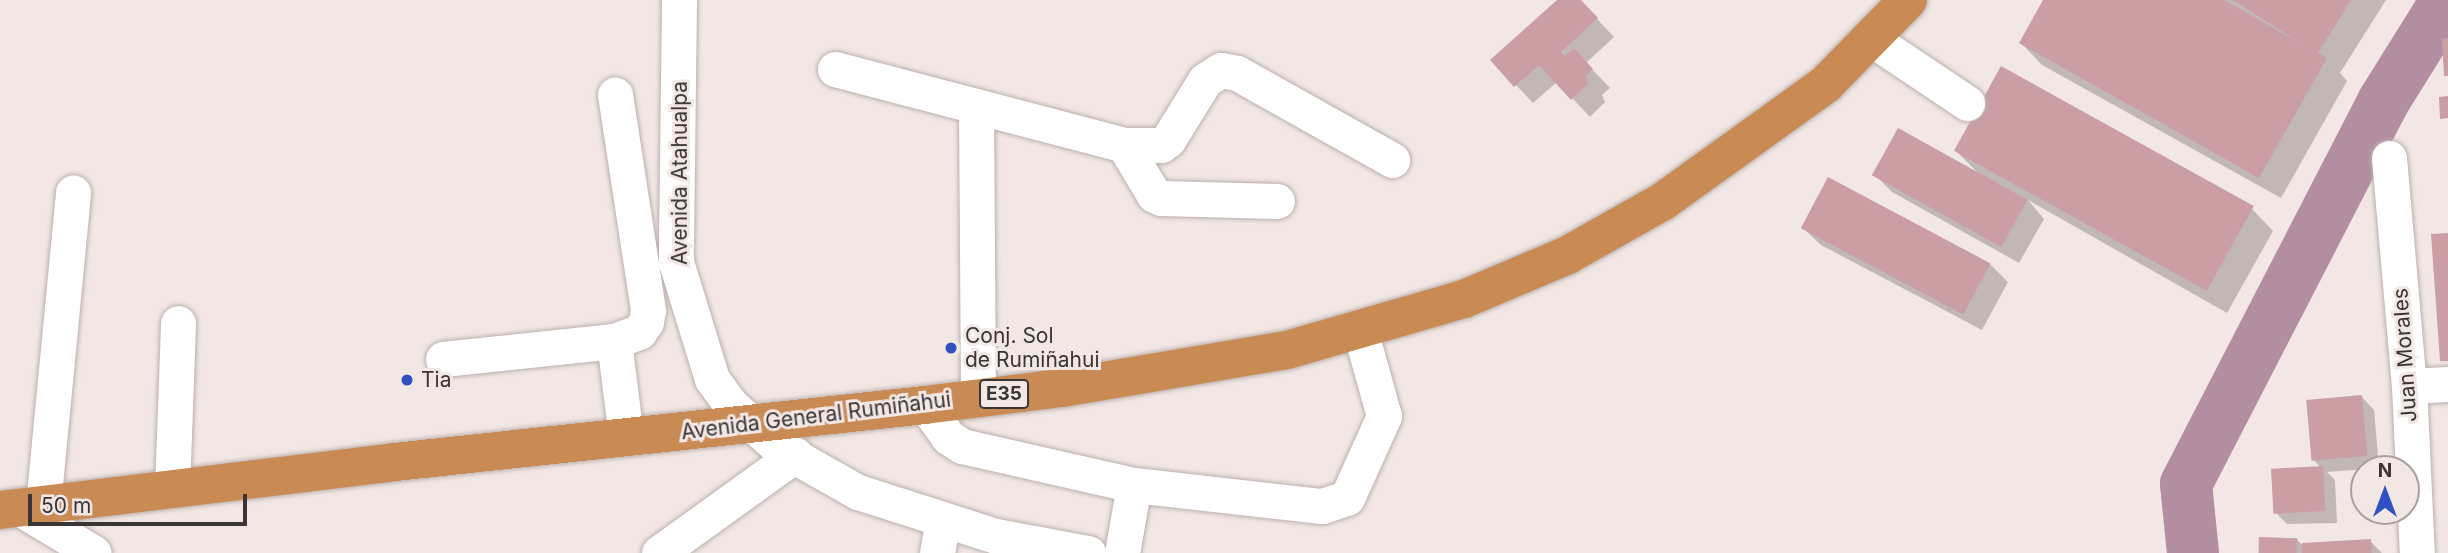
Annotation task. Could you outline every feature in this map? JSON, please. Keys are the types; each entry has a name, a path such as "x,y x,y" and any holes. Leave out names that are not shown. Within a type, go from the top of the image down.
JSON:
{"highway":[{"name":"Avenida General Rumiñahui","path":"21,507 925,405 1211,364 1360,330 1464,299 1566,256 1662,202 1826,84 1908,0"}],"street":[{"name":"Avenida Atahualpa","path":"679,0 676,262 712,379 730,404 778,447 940,537 1074,552"},
{"path":"1870,38 1966,103"},
{"path":"835,69 1124,145 1161,145 1168,140 1205,80 1221,70 1237,74 1392,160"},
{"path":"443,359 614,341 639,332 648,310 615,95"},
{"path":"976,106 978,397"},
{"path":"1124,145 1154,195 1161,198 1277,201"},
{"name":"Juan Morales","path":"2389,158 2409,386 2417,553"},
{"path":"73,192 21,507 80,549"},
{"path":"172,489 178,323"},
{"path":"925,405 948,437 962,446 1134,485 1322,506 1346,498 1384,416 1360,330"},
{"path":"614,341 626,437"},
{"path":"2409,386 2448,384"},
{"path":"659,553 795,455"},
{"path":"1122,553 1134,485"}],"building":[{"path":"1557,0 1581,0 1598,18 1561,52 1565,56 1574,48 1593,69 1586,76 1588,84 1571,100 1539,65 1514,87 1490,60"},
{"path":"2043,0 2224,0 2300,43 2233,0 2351,0 2318,53 2327,58 2259,178 2019,43"},
{"path":"2448,38 2448,76 2444,76 2442,39"},
{"path":"2001,66 2254,206 2207,291 1954,151"},
{"path":"2448,96 2448,118 2440,119 2439,97"},
{"path":"1898,128 2027,200 2001,247 1872,175"},
{"path":"1828,177 1990,263 1963,315 1801,228"},
{"path":"2448,233 2448,361 2440,361 2431,234"},
{"path":"2362,395 2367,455 2312,461 2306,400"},
{"path":"2323,466 2325,511 2273,514 2271,469"},
{"path":"2259,537 2297,538 2296,553 2258,553"},
{"path":"2371,539 2372,553 2302,553 2302,543"}],"waterway":[{"path":"2193,553 2186,484 2383,102 2438,14 2448,6"}],"place":[{"name":"Conj. Sol de Rumiñahui","path":"951,348"},
{"name":"Tia","path":"407,380"}]}
